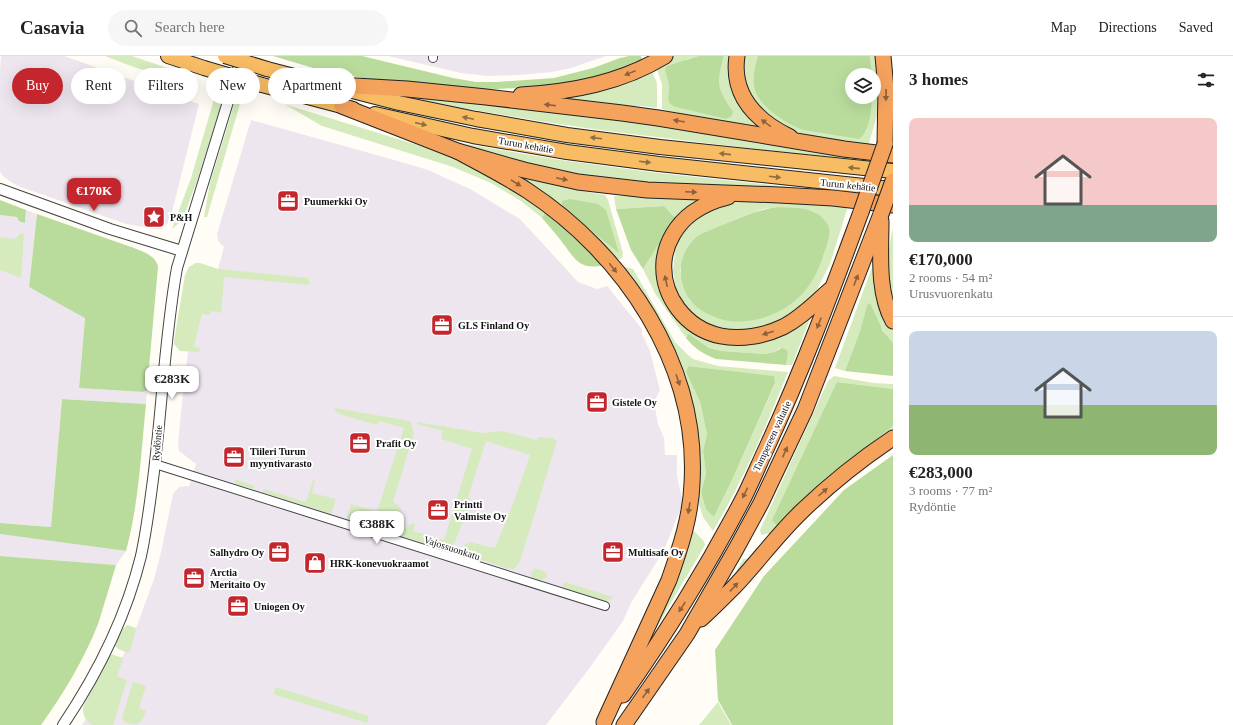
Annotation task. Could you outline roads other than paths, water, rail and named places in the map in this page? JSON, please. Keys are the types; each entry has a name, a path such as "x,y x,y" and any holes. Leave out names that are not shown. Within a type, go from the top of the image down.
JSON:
{"highway":[{"name":"Turun kehätie","path":"168,56 262,85 342,106 473,136 567,152 675,166 893,189"},
{"name":"Turun kehätie","path":"225,56 268,69"},
{"path":"486,97 540,94 583,88 626,75 665,56"},
{"path":"737,56 736,73 739,88 745,101 764,121 800,142"},
{"path":"356,86 407,89 486,97 658,118 844,149 889,149 883,56"},
{"name":"Turun kehätie","path":"356,93 476,120 567,135 660,147 893,172"},
{"path":"342,106 457,151 524,170 578,182 647,190 833,198 893,205"},
{"name":"Tampereen valtatie","path":"602,724 649,658 690,593 744,495 787,403 834,287 861,212 889,149 893,122"},
{"path":"457,151 504,176 529,192 572,225 602,255 627,286 660,337 680,382 686,403 692,442 692,484 685,529 678,556 669,580 602,724"},
{"name":"Tampereen valtatie","path":"624,725 687,634 761,504 805,410 893,181"},
{"path":"743,194 722,198 701,208 683,221 669,241 664,262 666,283 673,302 684,315 700,328 721,336 738,337 759,335 776,330 797,319 834,287"},
{"path":"881,214 882,285 886,304 893,321"},
{"path":"687,634 734,587 769,545 800,513 837,479 870,453 893,438"}],"street":[{"name":"Rydöntie","path":"63,725 104,658 125,609 141,554 155,464 171,301 177,268 242,56"},
{"path":"0,189 110,229 182,251"},
{"name":"Vajossuonkatu","path":"155,464 605,606"}],"place":[{"name":"Puumerkki Oy","path":"288,201"},
{"name":"P&H","path":"154,217"},
{"name":"GLS Finland Oy","path":"442,325"},
{"name":"Gistele Oy","path":"597,402"},
{"name":"Prafit Oy","path":"360,443"},
{"name":"Tiileri Turun myyntivarasto","path":"234,457"},
{"name":"Printti Valmiste Oy","path":"438,510"},
{"name":"Salhydro Oy","path":"279,552"},
{"name":"Multisafe Oy","path":"613,552"},
{"name":"HRK-konevuokraamot","path":"315,563"},
{"name":"Arctia Meritaito Oy","path":"194,578"},
{"name":"Uniogen Oy","path":"238,606"}]}
